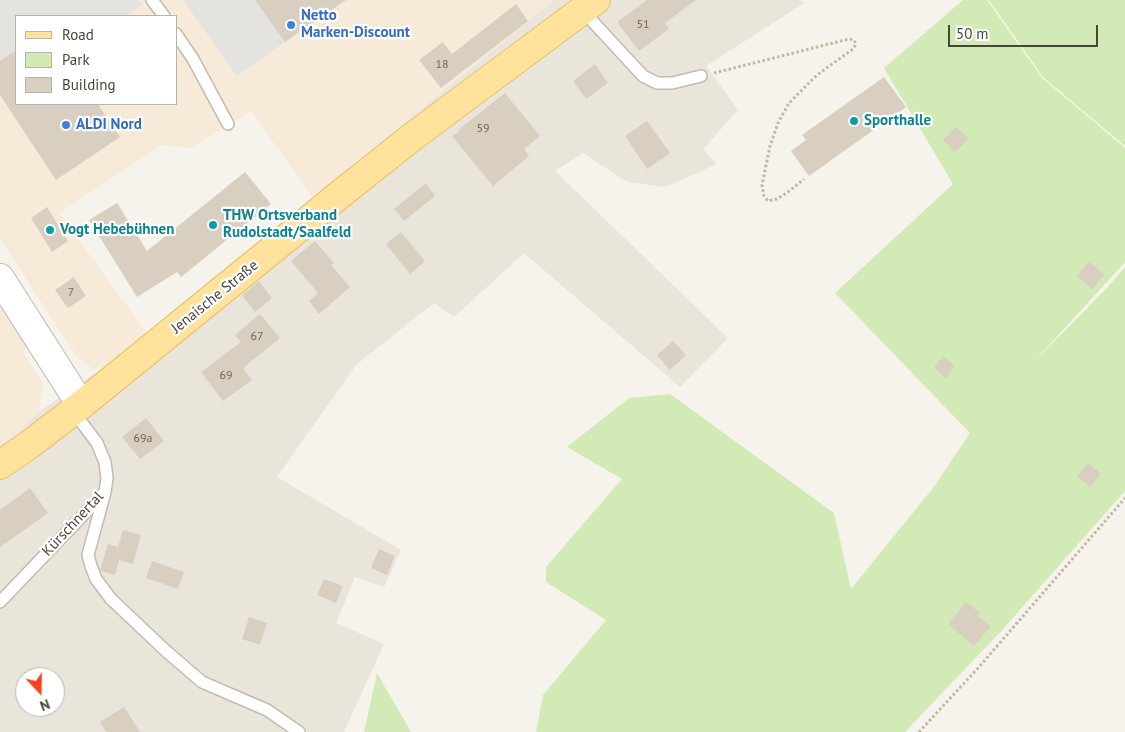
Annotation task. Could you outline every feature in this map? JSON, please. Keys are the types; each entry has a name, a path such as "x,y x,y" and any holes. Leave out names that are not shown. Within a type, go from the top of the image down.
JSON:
{"main road":[{"name":"Jenaische Straße","path":"0,466 77,408 403,144 589,5"}],"street":[{"name":"Kürschnertal","path":"0,278 77,408"}],"lane":[{"path":"152,0 163,15"},
{"path":"589,5 643,76 657,83 672,83 701,76"},
{"path":"178,37 193,59 228,124"},
{"name":"Kürschnertal","path":"0,602 105,492 107,478 105,462 97,443 77,408"},
{"path":"105,492 88,554 96,579 111,599 202,682 267,710 299,732"}],"path":[{"path":"701,76 849,39 854,40 856,44 853,49 817,75 789,103 778,123 770,146 762,185 764,196 768,201 776,199 804,179"},
{"path":"919,732 979,667 1125,498"}],"shaded area":[{"path":"0,0 554,0 313,198 251,111 191,148 162,145 59,213 147,333 104,367 94,370 77,357 0,239"},
{"path":"0,0 139,0 142,5 127,15 15,15 15,51 0,61"},
{"path":"183,0 255,0 285,42 237,76"},
{"path":"554,0 802,0 804,3 706,66 738,110 703,149 717,164 665,187 627,182 583,153 555,171 728,338 680,387 524,253 454,317 434,303 356,365 277,477 401,550 384,587 355,577 336,623 384,644 344,732 0,732 0,445 12,437 39,412 104,367"},
{"path":"0,304 28,346 22,351 43,383 39,412 12,437 0,445"}],"green space":[{"path":"963,0 987,0 1042,78 1125,148 1125,262 1032,364 1107,288 1125,267 1125,491 1004,628 905,732 536,732 543,695 606,620 546,582 546,567 622,479 567,447 629,398 670,394 834,513 851,589 933,488 970,433 835,293 953,184 884,68"},
{"path":"989,0 1125,0 1125,146 1043,77"},
{"path":"377,673 411,732 364,732"}],"building":[{"name":"Netto Marken-Discount","path":"255,0 346,0 285,42"},
{"path":"647,0 696,0 665,23 669,29 639,51 617,22"},
{"path":"516,4 528,21 441,88 419,60 443,42 452,54"},
{"name":"ALDI Nord","path":"15,51 15,105 99,105 120,137 56,180 0,95 0,61"},
{"path":"595,64 608,83 586,99 573,81"},
{"name":"Sporthalle","path":"884,77 906,107 809,176 791,151 806,140 802,135"},
{"path":"505,93 540,136 524,149 529,156 493,186 452,136"},
{"path":"647,121 670,153 647,169 625,136"},
{"path":"956,127 969,138 955,152 943,140"},
{"path":"245,172 271,204 181,277 177,272 137,297 89,220 117,203 147,251"},
{"path":"426,183 435,196 404,221 394,209"},
{"name":"Vogt Hebebühnen","path":"47,207 68,241 52,252 31,218"},
{"path":"401,232 425,261 410,274 386,244"},
{"path":"315,241 334,263 331,265 350,287 319,314 309,301 318,293 291,261"},
{"path":"1089,261 1104,275 1092,289 1077,276"},
{"path":"74,277 86,296 68,308 55,290"},
{"path":"259,281 272,298 255,312 242,295"},
{"path":"260,314 280,338 243,368 252,380 223,401 201,372 241,342 235,335"},
{"path":"673,341 686,355 670,370 657,355"},
{"path":"943,356 955,366 946,378 934,368"},
{"path":"146,418 164,441 140,459 122,437"},
{"path":"1088,463 1101,474 1090,487 1077,476"},
{"path":"30,488 48,513 0,547 0,510"},
{"path":"123,530 141,535 133,564 119,560 115,575 101,571 108,544 118,547"},
{"path":"379,549 395,556 387,575 371,568"},
{"path":"152,561 184,572 178,589 146,578"},
{"path":"324,579 343,586 336,603 317,595"},
{"path":"966,602 980,613 978,616 991,626 974,646 948,624"},
{"path":"249,617 267,623 260,645 242,639"},
{"path":"124,707 140,732 106,732 100,722"}],"place":[{"name":"Netto Marken-Discount","path":"291,25"},
{"name":"Sporthalle","path":"854,121"},
{"name":"ALDI Nord","path":"66,125"},
{"name":"THW Ortsverband Rudolstadt/Saalfeld","path":"213,225"},
{"name":"Vogt Hebebühnen","path":"50,230"}]}
